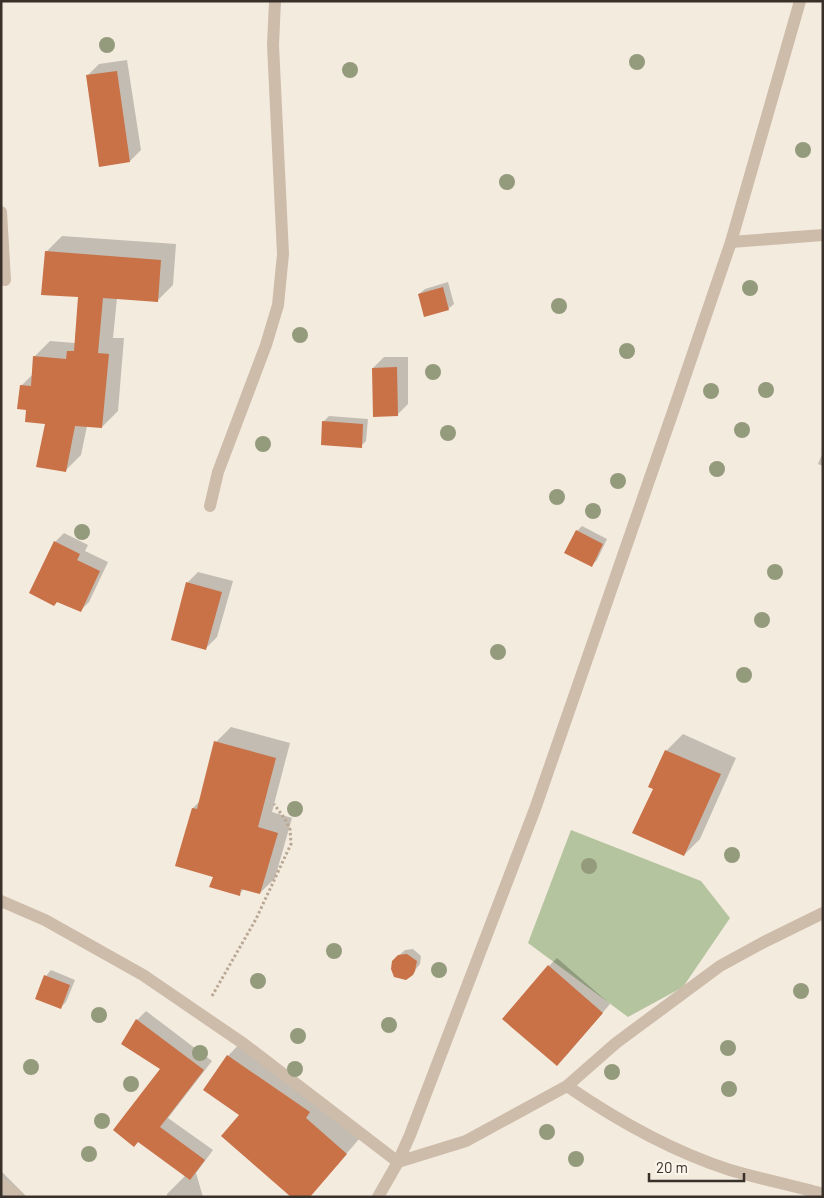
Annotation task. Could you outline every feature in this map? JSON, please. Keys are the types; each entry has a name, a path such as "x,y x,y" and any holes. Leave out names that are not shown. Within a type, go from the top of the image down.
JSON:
{"street":[{"path":"210,506 218,472 266,346 278,305 283,254 273,45 274,1"},
{"path":"378,1197 398,1162 410,1134 535,809 731,242 800,1"},
{"path":"1,212 5,280"},
{"path":"731,242 823,235"},
{"path":"1,901 45,920 143,975 201,1014 398,1162"},
{"path":"398,1162 466,1141 567,1086 616,1043 720,966 823,913"},
{"path":"567,1086 606,1112 687,1152 730,1170 823,1194"},
{"path":"1,1184 18,1197"}],"path":[{"path":"201,1014 256,919 291,844 290,829 286,819 274,804"}],"green space":[{"path":"571,830 701,881 730,918 683,987 628,1017 528,943"}],"building":[{"path":"117,71 130,162 99,167 86,75"},
{"path":"45,251 161,260 158,302 103,298 98,353 109,354 102,428 75,426 66,472 36,467 45,424 25,422 26,410 17,409 20,385 31,386 33,356 66,359 67,351 74,351 78,297 41,295"},
{"path":"443,287 449,310 424,317 418,294"},
{"path":"397,367 398,416 373,417 372,368"},
{"path":"322,421 363,424 362,448 321,445"},
{"path":"576,530 603,544 592,567 564,553"},
{"path":"54,541 80,554 77,560 100,571 81,612 57,602 54,606 29,593"},
{"path":"186,582 222,592 206,650 171,640"},
{"path":"214,741 276,758 258,827 278,833 260,894 241,889 240,896 209,887 213,877 175,866 192,808 197,809"},
{"path":"665,750 721,774 684,856 632,833 653,789 648,787"},
{"path":"407,954 417,961 413,975 406,980 394,977 391,969 392,961 398,955"},
{"path":"548,965 603,1013 557,1066 502,1019"},
{"path":"44,975 70,985 61,1009 35,999"},
{"path":"136,1019 204,1070 160,1127 205,1160 190,1180 138,1142 134,1147 113,1130 160,1069 121,1044"},
{"path":"227,1055 310,1112 306,1118 347,1154 310,1197 291,1197 221,1136 239,1115 203,1090"}]}
